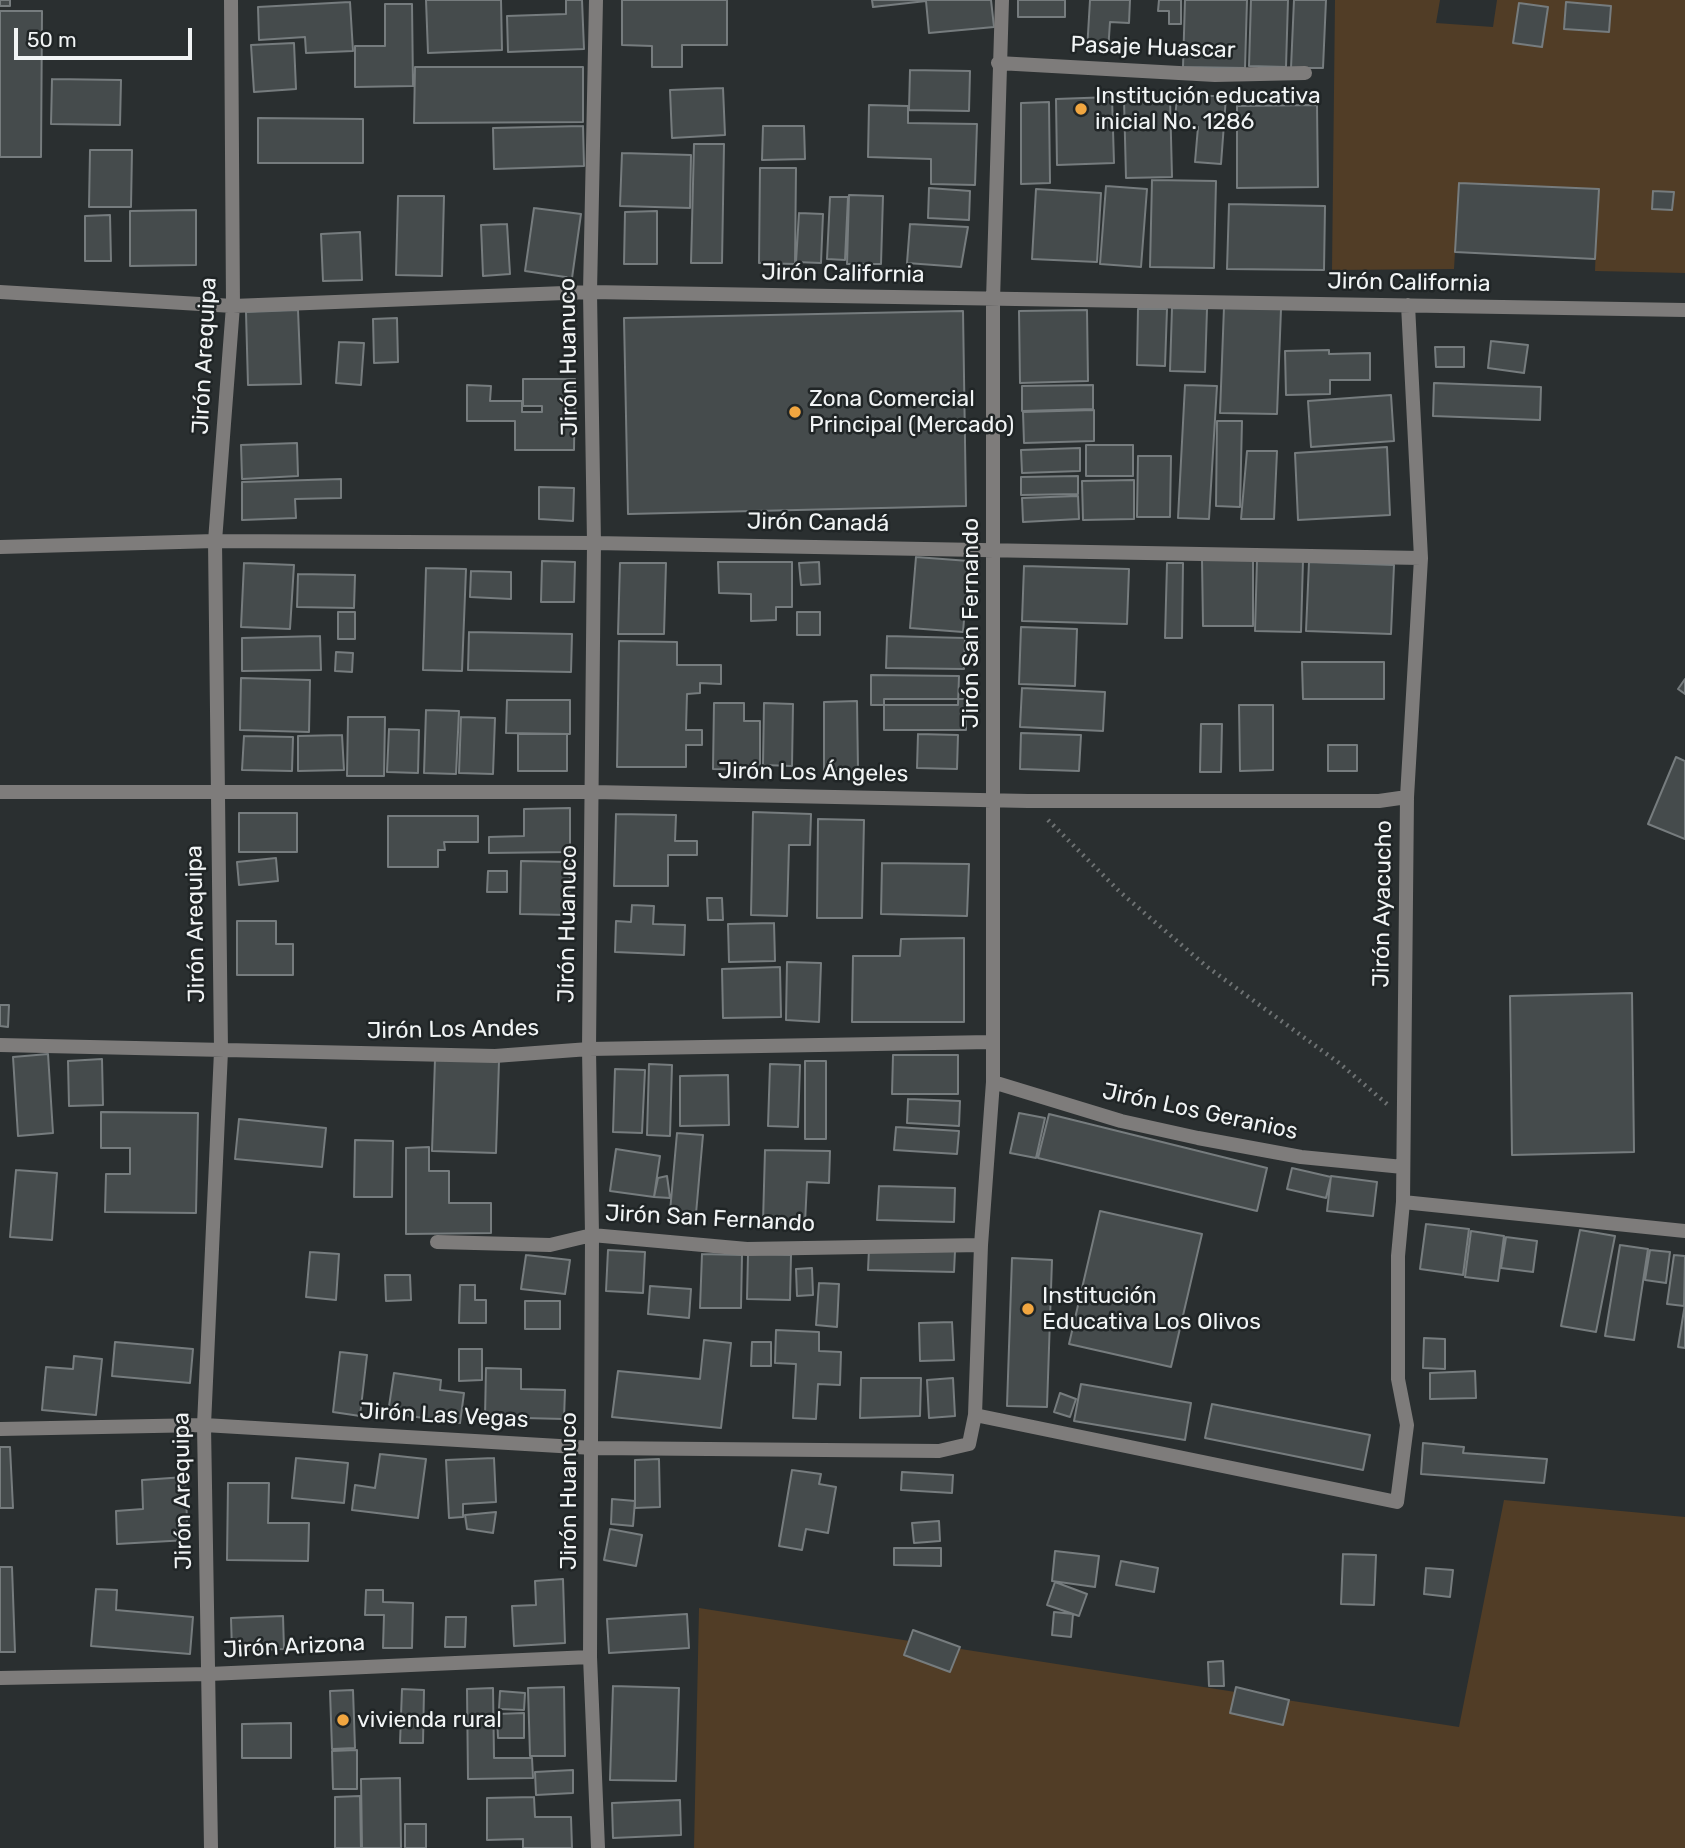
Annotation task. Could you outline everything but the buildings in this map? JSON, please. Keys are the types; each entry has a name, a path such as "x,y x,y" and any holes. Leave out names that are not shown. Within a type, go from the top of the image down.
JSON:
{"street":[{"name":"Jirón Arequipa","path":"211,1848 204,1425 221,1051 215,541 233,306 231,0"},
{"name":"Jirón Huanuco","path":"596,0 590,292 594,542 589,1049 593,1448 590,1657 598,1848"},
{"name":"Jirón San Fernando","path":"969,1444 975,1415 981,1245 993,1082 993,300 998,63 1002,0"},
{"name":"Pasaje Huascar","path":"998,63 1214,75 1305,73"},
{"name":"Jirón California","path":"0,292 233,306 590,292 1685,310"},
{"name":"Jirón Ayacucho","path":"975,1415 1397,1502 1407,1425 1398,1379 1398,1255 1403,1202 1407,797 1421,558 1408,305"},
{"name":"Jirón Canadá","path":"0,547 215,541 594,542 1421,558"},
{"name":"Jirón Los Ángeles","path":"0,792 593,792 1028,801 1379,801 1407,797"},
{"name":"Jirón Los Andes","path":"0,1045 495,1056 589,1049 991,1042"},
{"name":"Jirón Los Geranios","path":"993,1082 1121,1121 1172,1132 1301,1157 1403,1167"},
{"path":"1403,1202 1685,1231"},
{"name":"Jirón San Fernando","path":"438,1242 550,1245 592,1235 747,1249 981,1245"},
{"name":"Jirón Las Vegas","path":"0,1429 204,1425 593,1448 939,1451 969,1444"},
{"name":"Jirón Arizona","path":"0,1678 209,1674 590,1657"}],"path":[{"path":"1028,801 1120,892 1206,966 1339,1063 1404,1118"}],"shaded area":[{"path":"1335,0 1440,0 1436,23 1493,27 1497,0 1685,0 1685,273 1595,271 1598,189 1459,183 1454,269 1332,270"},
{"path":"1504,1500 1685,1517 1685,1848 694,1848 699,1608 1459,1727"}],"place":[{"name":"Institución educativa inicial No. 1286","path":"1081,109"},
{"name":"Zona Comercial Principal (Mercado)","path":"795,412"},
{"name":"Institución Educativa Los Olivos","path":"1028,1309"},
{"name":"vivienda rural","path":"343,1720"}]}
